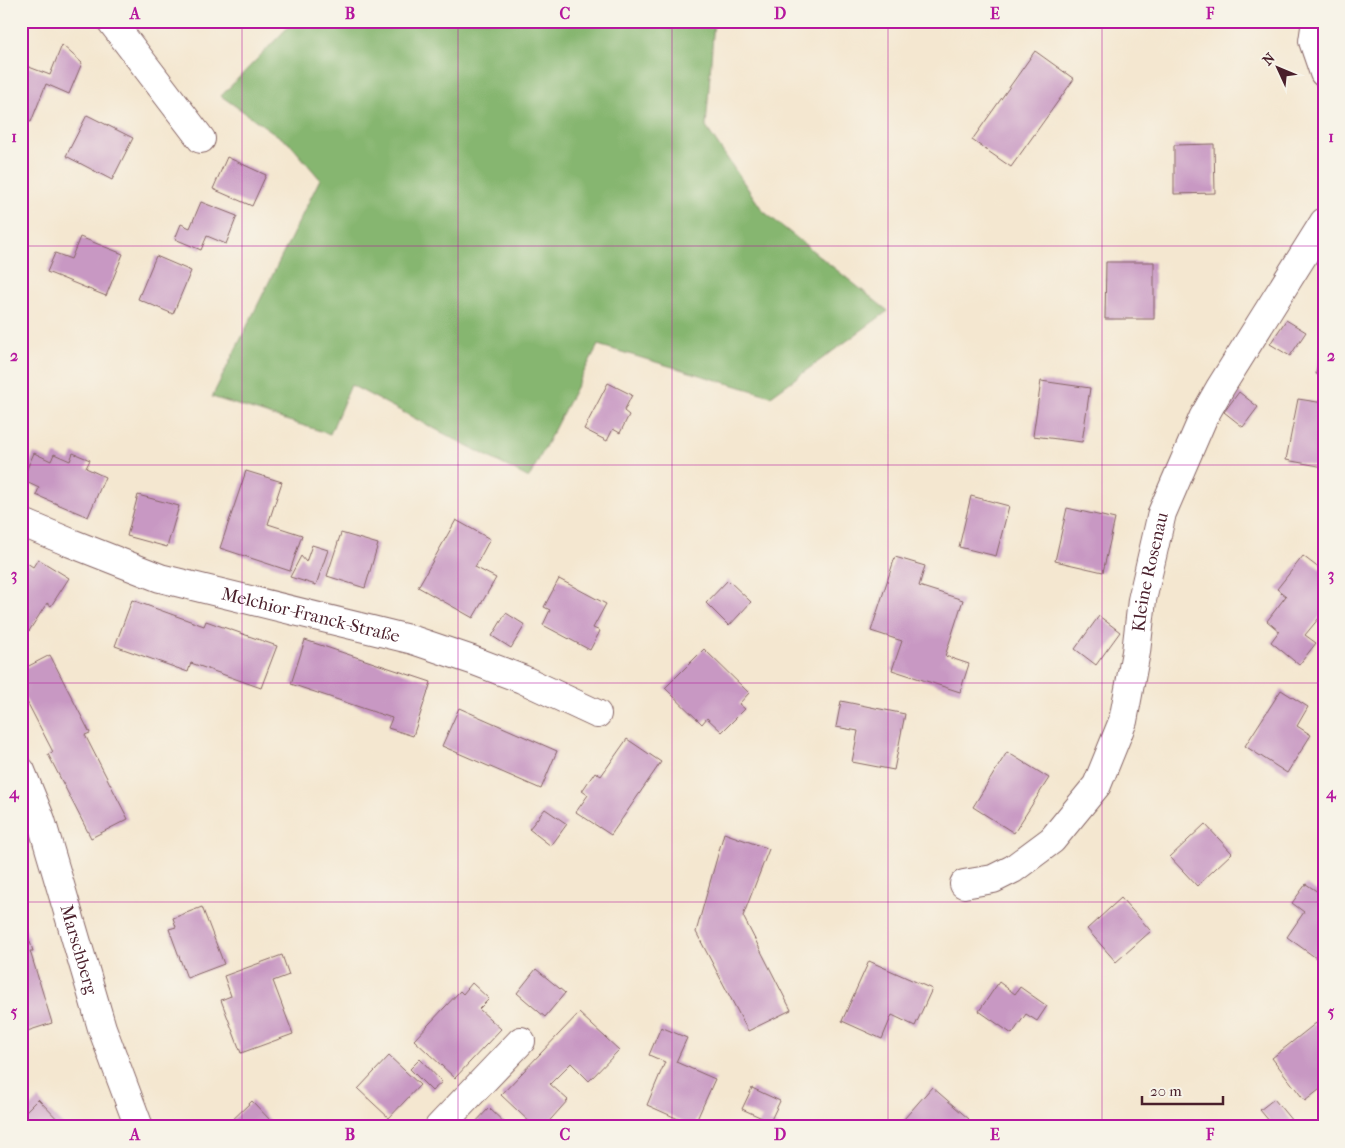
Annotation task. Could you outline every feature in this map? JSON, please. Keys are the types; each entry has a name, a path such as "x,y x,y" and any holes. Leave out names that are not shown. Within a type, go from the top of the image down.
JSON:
{"street":[{"path":"111,21 201,139"},
{"path":"1316,21 1313,41 1324,73"},
{"name":"Kleine Rosenau","path":"964,884 992,880 1013,869 1052,840 1097,786 1123,721 1136,652 1142,600 1162,513 1203,418 1324,222"},
{"name":"Melchior-Franck-Straße","path":"21,522 160,578 413,640 438,648 522,679 597,714"},
{"name":"Marschberg","path":"21,771 41,820 102,1028 139,1127"},
{"path":"439,1127 521,1041"}],"green space":[{"path":"294,21 714,21 706,127 763,211 888,311 771,396 598,345 529,478 351,385 330,434 212,397 320,179 290,144 221,96"}],"building":[{"path":"62,45 82,63 69,94 46,84 31,122 21,119 21,64 50,75"},
{"path":"1035,51 1074,79 1011,167 972,140"},
{"path":"87,115 133,138 112,180 66,156"},
{"path":"1214,144 1215,193 1174,194 1174,145"},
{"path":"227,157 266,175 252,206 213,189"},
{"path":"201,202 237,216 226,244 207,236 201,250 175,239 181,224 190,228"},
{"path":"80,237 123,254 106,296 47,272 55,253 71,259"},
{"path":"156,256 191,271 173,314 138,299"},
{"path":"1106,262 1154,262 1154,319 1105,319"},
{"path":"1286,320 1306,332 1290,356 1270,344"},
{"path":"1324,334 1324,375 1316,374"},
{"path":"1041,381 1090,388 1082,442 1033,436"},
{"path":"608,383 632,395 624,411 629,415 620,433 613,429 607,441 584,429"},
{"path":"1239,392 1258,407 1243,427 1224,412"},
{"path":"1298,399 1324,403 1324,467 1286,460"},
{"path":"34,453 51,461 54,454 70,461 73,453 90,460 86,468 105,477 88,517 36,495 39,488 22,480"},
{"path":"246,471 282,482 268,524 302,535 290,571 220,548"},
{"path":"138,495 179,506 167,547 127,536"},
{"path":"971,496 1009,506 996,556 959,547"},
{"path":"1067,508 1115,519 1103,572 1055,561"},
{"path":"456,520 490,539 475,567 496,578 473,618 418,587"},
{"path":"341,533 378,544 365,588 327,576"},
{"path":"312,545 328,550 316,585 290,577 301,556 306,562"},
{"path":"1303,556 1320,569 1324,565 1324,612 1305,635 1316,643 1299,665 1271,642 1279,631 1267,621 1286,596 1277,589"},
{"path":"895,557 925,566 919,586 963,600 945,656 969,664 960,692 892,670 902,641 871,631"},
{"path":"21,559 33,567 38,559 69,578 51,606 47,603 29,631 21,625"},
{"path":"559,579 606,604 593,628 600,631 590,650 543,625 550,610 544,607"},
{"path":"728,580 751,602 729,626 706,603"},
{"path":"132,600 204,626 206,621 277,646 261,688 191,663 188,672 115,646"},
{"path":"506,613 525,625 511,648 492,636"},
{"path":"1099,616 1120,632 1096,665 1075,649"},
{"path":"305,640 431,682 413,736 388,728 392,718 291,684"},
{"path":"704,649 749,693 739,704 745,709 722,732 707,718 702,724 665,688"},
{"path":"50,655 90,733 85,735 128,819 91,838 48,754 53,752 21,690 21,670"},
{"path":"1281,690 1308,707 1297,726 1311,735 1287,773 1245,746"},
{"path":"841,701 905,714 894,770 852,762 858,731 836,727"},
{"path":"459,708 557,751 541,789 442,746"},
{"path":"627,739 661,762 611,835 576,812 588,795 582,791 595,772 601,776"},
{"path":"1007,752 1049,778 1014,833 973,807"},
{"path":"545,809 567,824 551,846 529,829"},
{"path":"1205,824 1232,853 1197,886 1170,857"},
{"path":"724,833 769,849 743,916 791,1010 748,1031 696,932"},
{"path":"1324,883 1323,963 1287,937 1304,912 1292,903 1306,884 1318,892"},
{"path":"1121,898 1151,931 1116,962 1087,929"},
{"path":"202,907 224,964 187,978 169,929 176,927 173,918"},
{"path":"21,915 33,951 30,951 52,1023 21,1033"},
{"path":"282,955 289,975 273,981 293,1034 241,1053 221,1000 231,996 224,976"},
{"path":"869,961 932,989 915,1026 892,1015 882,1039 842,1021"},
{"path":"536,969 565,993 545,1017 517,993"},
{"path":"999,982 1015,994 1020,987 1047,1006 1037,1021 1026,1014 1012,1034 979,1011"},
{"path":"472,983 489,999 479,1009 501,1029 455,1078 414,1040 460,991 463,994"},
{"path":"579,1013 619,1050 589,1081 571,1063 550,1084 568,1100 544,1127 535,1127 501,1095"},
{"path":"1316,1023 1324,1033 1324,1086 1305,1101 1272,1058"},
{"path":"661,1027 687,1038 676,1062 715,1079 694,1126 647,1105 665,1062 649,1055"},
{"path":"389,1056 420,1085 389,1118 358,1089"},
{"path":"420,1059 442,1082 432,1091 410,1069"},
{"path":"932,1087 969,1119 962,1127 897,1127"},
{"path":"752,1088 780,1101 770,1122 780,1127 757,1127 762,1118 742,1109"},
{"path":"38,1099 65,1127 21,1127 21,1116"},
{"path":"1274,1099 1297,1127 1264,1127 1270,1122 1260,1110"},
{"path":"252,1101 271,1121 266,1127 225,1127"},
{"path":"489,1108 509,1127 471,1127"}]}
